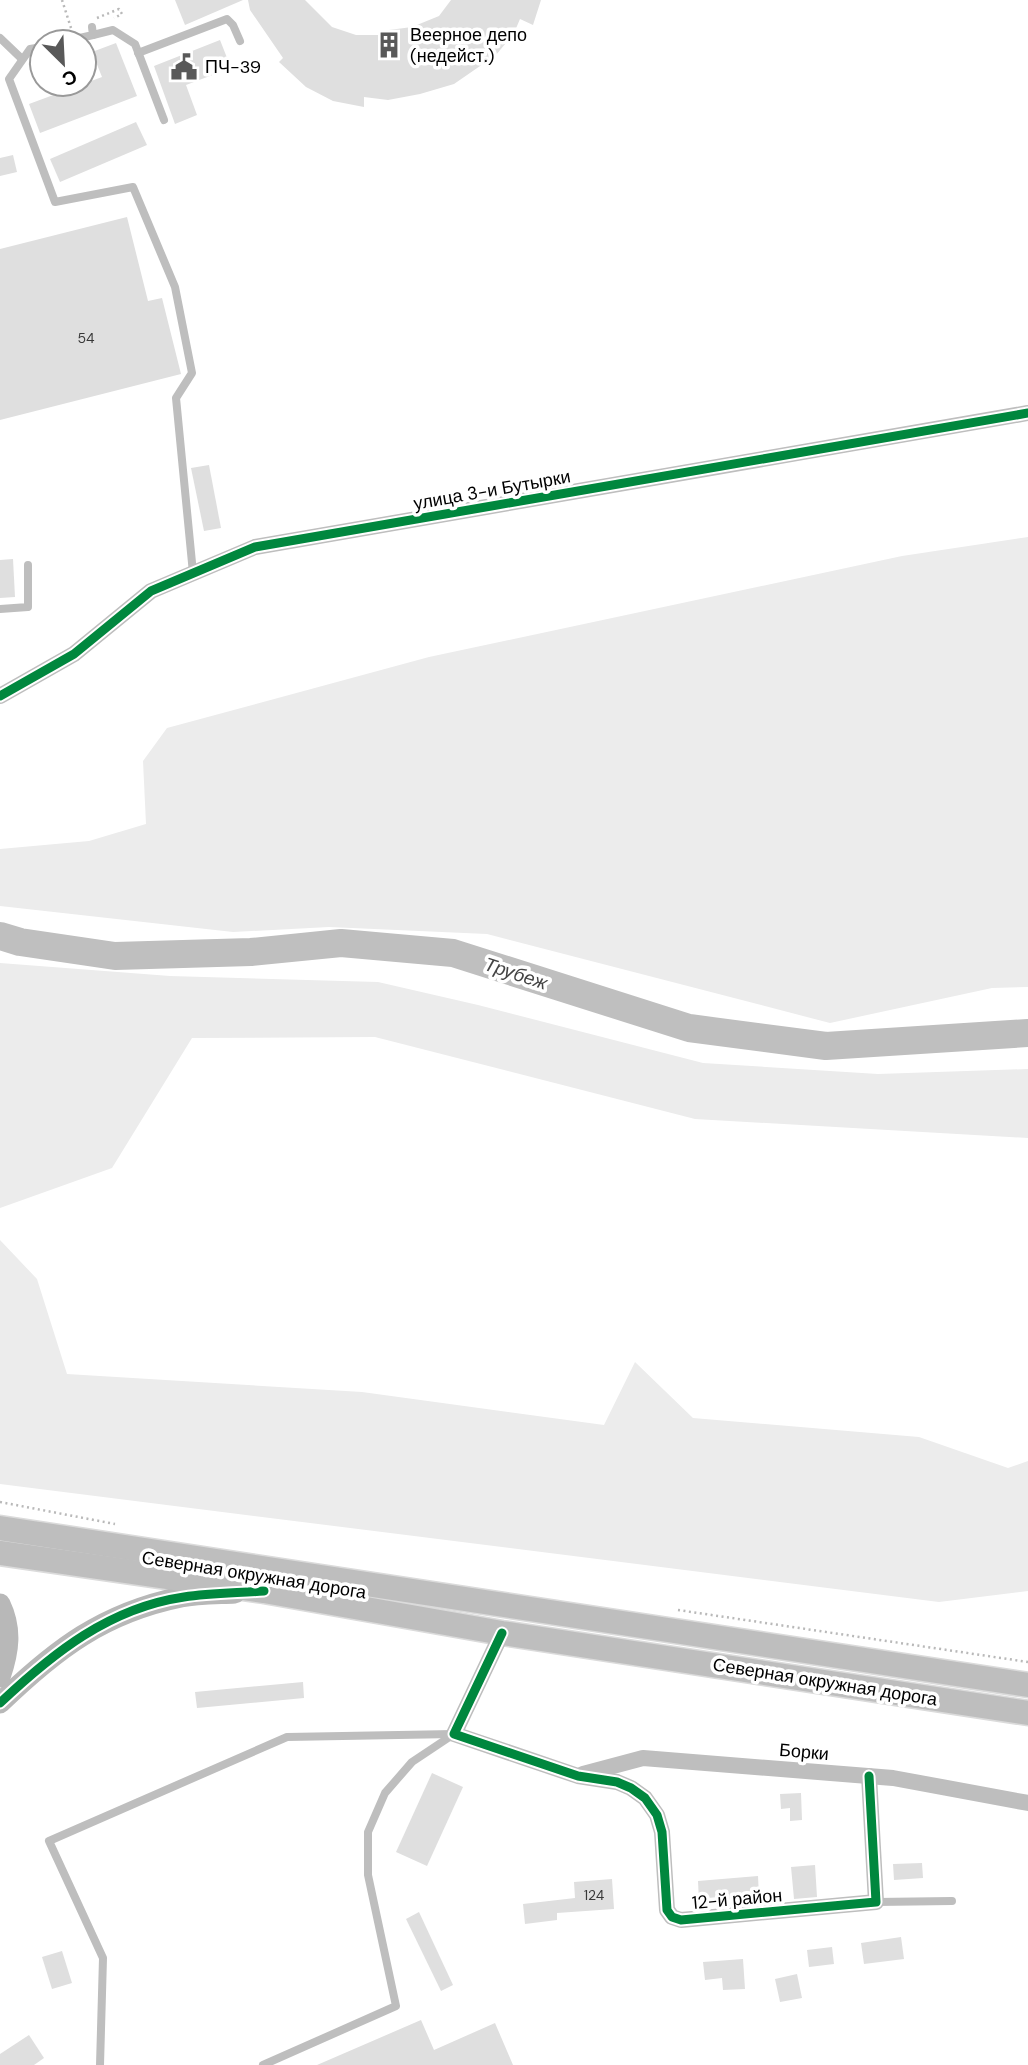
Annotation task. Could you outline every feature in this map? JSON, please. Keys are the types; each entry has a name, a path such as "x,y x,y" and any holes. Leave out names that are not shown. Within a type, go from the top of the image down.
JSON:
{"main road":[{"name":"Северная окружная дорога","path":"0,1528 1028,1685"},
{"name":"Северная окружная дорога","path":"0,1553 264,1591 502,1633 1028,1713"}],"street":[{"name":"улица 3-и Бутырки","path":"0,696 74,654 151,591 255,547 1028,413"},
{"path":"0,1703 64,1647 96,1626 116,1617 183,1597 264,1591"},
{"path":"0,1604 7,1619 9,1642 0,1677"},
{"path":"502,1633 454,1734 578,1776"},
{"name":"Борки","path":"578,1776 643,1758 893,1778 1028,1803"},
{"name":"12-й район","path":"578,1776 617,1782 631,1788 645,1798 657,1815 662,1832 667,1910 672,1917 681,1920 876,1902"},
{"path":"869,1776 876,1902"}],"lane":[{"path":"138,53 227,19 233,25 240,41"},
{"path":"98,29 113,30 135,44 164,120"},
{"path":"0,38 22,58"},
{"path":"28,51 9,79 55,202 133,187 175,287 192,373 176,398 193,573"},
{"path":"0,609 28,607 28,565"},
{"path":"263,2065 396,2006 368,1875 368,1832 385,1793 412,1762 454,1734"},
{"path":"100,2065 103,1958 49,1841 287,1737 454,1734"},
{"path":"876,1902 952,1901"}],"path":[{"path":"62,0 71,29 75,27"},
{"path":"119,9 122,15 90,28 119,9"}],"shaded area":[{"path":"1028,537 1028,987 992,988 830,1023 487,934 329,927 233,932 0,906 0,849 89,841 146,824 143,761 167,728 429,657 902,556"},
{"path":"0,963 170,976 378,982 703,1063 878,1074 1028,1069 1028,1138 695,1119 375,1037 192,1038 112,1168 0,1208"},
{"path":"0,1240 37,1279 67,1374 362,1392 604,1425 635,1362 693,1418 919,1437 1008,1468 1028,1461 1028,1591 939,1602 0,1484"}],"building":[{"path":"175,0 243,0 185,25"},
{"name":"Веерное депо (недейст.)","path":"248,0 305,0 332,27 356,35 390,35 389,30 412,27 439,16 451,0 541,0 533,25 520,19 514,33 496,55 454,84 388,100 364,97 364,107 333,101 306,87 279,62 283,58 250,10"},
{"path":"220,40 231,68 186,85 197,115 175,124 154,66"},
{"path":"116,43 137,96 40,133 29,104 45,98 98,98 98,78 102,77 98,67 98,50"},
{"path":"136,122 147,145 60,182 50,159"},
{"path":"13,155 17,172 0,176 0,158"},
{"path":"127,217 148,301 162,298 181,374 0,420 0,249"},
{"path":"209,465 221,528 204,531 191,468"},
{"path":"13,559 15,597 0,598 0,560"},
{"path":"303,1682 304,1698 197,1708 195,1692"},
{"path":"432,1773 463,1787 427,1866 396,1852"},
{"path":"801,1793 802,1820 790,1821 790,1808 781,1809 780,1794"},
{"path":"922,1863 923,1878 894,1880 893,1864"},
{"path":"815,1865 817,1897 794,1899 791,1867"},
{"path":"758,1876 759,1897 699,1902 698,1881"},
{"path":"612,1879 614,1909 557,1913 557,1920 525,1924 523,1904 575,1898 574,1882"},
{"path":"419,1912 453,1985 441,1991 406,1919"},
{"path":"901,1937 904,1959 864,1964 861,1943"},
{"path":"832,1947 834,1964 809,1967 807,1950"},
{"path":"62,1951 72,1983 52,1989 42,1957"},
{"path":"743,1959 745,1989 723,1990 722,1978 705,1980 703,1962"},
{"path":"797,1974 802,1998 780,2002 775,1979"},
{"path":"421,2020 434,2050 495,2023 513,2065 317,2065"},
{"path":"29,2035 44,2058 34,2065 0,2065 0,2054"}],"waterway":[{"name":"Трубеж","path":"0,936 20,942 115,956 251,952 341,943 453,953 689,1028 826,1046 1028,1033"}],"cycle path":[{"path":"0,696 74,654 151,591 255,547 1028,413"},
{"path":"0,1703 62,1650 84,1635 131,1611 184,1597 264,1591"},
{"path":"502,1633 454,1734 578,1776 617,1782 645,1798 657,1815 662,1832 667,1910 672,1917 681,1920 876,1902 869,1776"}],"place":[{"name":"Веерное депо (недейст.)","path":"389,45"},
{"name":"ПЧ-39","path":"184,67"}]}
